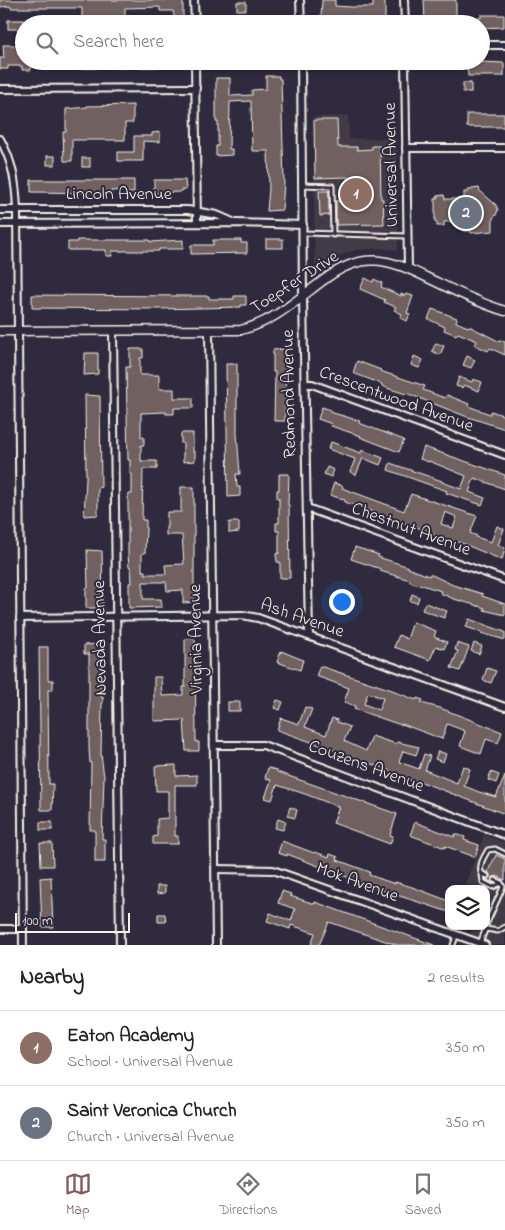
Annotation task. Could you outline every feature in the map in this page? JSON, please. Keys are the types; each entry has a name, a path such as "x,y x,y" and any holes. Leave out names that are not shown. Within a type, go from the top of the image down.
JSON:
{"street":[{"path":"194,0 195,15"},
{"path":"300,0 301,15"},
{"path":"404,0 405,15"},
{"path":"490,45 505,45"},
{"path":"195,70 197,223"},
{"name":"Redmond Avenue","path":"301,70 309,636"},
{"name":"Universal Avenue","path":"405,70 408,268"},
{"path":"0,89 196,88"},
{"path":"0,139 12,165 18,210 17,331 24,945"},
{"path":"406,148 505,148"},
{"name":"Lincoln Avenue","path":"0,210 196,211 217,215 236,223"},
{"name":"Lincoln Avenue","path":"0,224 236,223 303,226"},
{"name":"Toepfer Drive","path":"0,331 209,332 233,331 254,327 303,297 326,278 354,263 372,260 384,260 408,268 505,311"},
{"name":"Nevada Avenue","path":"113,331 120,945"},
{"name":"Virginia Avenue","path":"209,332 216,945"},
{"name":"Crescentwood Avenue","path":"305,384 312,384 505,455"},
{"name":"Chestnut Avenue","path":"307,508 505,580"},
{"name":"Ash Avenue","path":"20,618 242,615 258,618 505,707"},
{"name":"Couzens Avenue","path":"214,746 263,745 505,835"},
{"name":"Mok Avenue","path":"216,869 273,870 482,944"},
{"path":"0,930 23,929"}],"lane":[{"path":"303,186 332,186 333,235"},
{"path":"303,233 408,236"},
{"path":"501,883 493,887 483,882 481,863 488,850 495,849 505,854"},
{"path":"481,873 487,876"},
{"path":"490,918 503,887 501,883 495,880"},
{"path":"490,928 498,931 505,927"},
{"path":"482,944 485,930"},
{"path":"453,945 457,935"}],"shaded area":[{"path":"348,116 349,139 397,138 398,251 381,248 357,250 343,254 315,271 313,117"},
{"path":"484,835 502,842 505,838 505,945 466,945 472,930 490,930 490,885 465,884"}],"building":[{"path":"0,0 183,0 183,15 174,15 173,11 160,11 160,7 125,8 125,15 82,15 82,8 0,7"},
{"path":"322,0 335,0 335,6 373,7 373,0 385,0 385,15 321,15"},
{"path":"424,0 456,0 456,15 425,15"},
{"path":"237,2 246,2 246,10 237,10"},
{"path":"490,15 504,15 504,27 490,28"},
{"path":"8,20 15,20 15,29 8,29"},
{"path":"3,45 15,45 15,66 8,66 8,69 0,69 0,58 4,58"},
{"path":"490,62 504,63 504,76 468,76 468,70 490,70"},
{"path":"266,76 279,76 279,79 281,79 284,183 282,210 267,211 269,188 268,151 252,151 251,101 230,102 229,149 232,149 232,155 216,156 218,122 216,122 216,78 230,78 230,96 252,95 252,90 266,89"},
{"path":"463,83 471,83 471,92 463,92"},
{"path":"133,105 133,123 125,123 125,140 72,140 72,161 64,161 63,132 66,132 66,109 87,106"},
{"path":"467,114 504,114 504,127 467,127"},
{"path":"314,120 337,120 338,147 357,147 357,150 372,149 372,146 380,146 381,199 383,199 384,224 336,225 336,201 343,201 343,203 358,202 358,186 348,186 348,177 315,178"},
{"path":"160,132 160,142 143,141 143,161 118,161 118,152 134,152 134,136 152,136 152,133"},
{"path":"47,156 55,156 55,165 47,165"},
{"path":"82,158 90,158 90,167 82,167"},
{"path":"31,180 134,180 134,193 125,193 125,190 111,191 111,193 31,192"},
{"path":"154,180 185,180 186,190 154,193"},
{"path":"479,188 496,205 498,210 493,218 493,231 471,233 471,231 463,231 463,221 444,222 444,226 437,226 437,222 435,222 435,199 437,199 437,196 444,195 445,199 464,199 464,192"},
{"path":"319,191 329,191 329,215 320,216"},
{"path":"266,239 283,239 283,248 266,248"},
{"path":"77,240 150,240 150,242 183,240 183,249 112,251 112,256 106,256 106,250 68,250 68,242 77,242"},
{"path":"213,240 241,240 241,243 247,243 247,253 191,254 191,245 213,245"},
{"path":"365,278 373,282 374,279 382,283 381,287 401,296 401,294 405,296 406,294 413,296 407,313 410,314 407,321 400,318 402,314 394,310 396,307 360,289"},
{"path":"32,295 209,296 209,299 234,299 234,296 246,296 246,305 241,305 241,307 159,309 32,308"},
{"path":"432,309 457,318 456,322 469,326 500,342 500,340 505,342 505,355 490,348 488,351 475,345 477,341 458,333 456,335 444,330 445,327 428,319"},
{"path":"436,343 444,346 440,355 432,351"},
{"path":"130,349 143,349 143,358 140,358 140,375 159,375 159,389 174,389 174,398 193,398 193,408 174,408 174,414 166,414 166,412 141,413 141,437 144,437 144,445 141,445 141,461 157,461 157,469 143,469 142,520 146,520 146,529 145,553 142,553 142,571 145,571 145,574 166,574 165,565 184,564 182,535 166,535 167,512 181,512 181,487 194,487 194,602 183,603 183,590 167,591 166,582 143,582 143,599 161,599 162,607 129,608 129,583 132,583 128,554 128,494 132,494 132,474 130,474 130,460 128,460 126,367 130,367"},
{"path":"285,349 285,421 274,421 275,372 273,372 273,350"},
{"path":"85,353 98,353 98,374 84,375"},
{"path":"414,356 423,360 419,368 411,365"},
{"path":"467,356 475,360 471,368 463,365"},
{"path":"357,361 425,386 423,390 445,398 447,395 469,404 468,406 490,414 491,411 505,416 505,429 390,389 353,373"},
{"path":"226,364 237,364 237,434 240,474 236,474 237,487 240,487 240,496 228,497"},
{"path":"459,377 472,382 473,379 482,382 479,391 464,385 462,388 456,386"},
{"path":"85,395 100,396 101,487 98,488 98,515 84,516 86,479"},
{"path":"322,407 331,410 330,412 360,421 359,423 404,440 399,452 331,426 332,424 318,419"},
{"path":"181,433 193,433 195,461 183,462"},
{"path":"331,442 361,453 362,450 383,458 380,465 363,458 356,475 350,472 355,459 328,449"},
{"path":"424,447 505,475 505,489 474,478 469,492 485,498 482,505 388,470 390,463 461,489 466,476 420,459"},
{"path":"327,467 334,470 331,477 324,474"},
{"path":"279,474 289,474 290,578 280,578 280,562 277,562 276,554 279,553 279,531 276,531 276,523 279,523 279,498 277,498 277,490 279,490"},
{"path":"334,483 343,486 342,488 404,511 411,494 477,516 470,533 476,537 491,542 497,526 504,529 498,545 505,548 502,560 464,544 433,535 433,533 330,495","holes":["445,512 457,517 453,528 441,524"]},
{"path":"229,522 239,522 239,532 229,533"},
{"path":"355,547 429,576 430,574 453,585 483,594 482,596 505,604 505,615 484,610 485,608 440,593 441,591 418,585 410,582 410,580 380,571 381,569 351,559"},
{"path":"87,550 102,551 103,608 86,608 86,588 88,588"},
{"path":"412,594 419,597 417,603 410,601"},
{"path":"425,603 447,611 444,618 422,610"},
{"path":"469,619 505,632 505,640 466,627"},
{"path":"413,622 436,631 434,637 447,642 444,649 436,646 430,660 394,647 399,635 407,639"},
{"path":"185,639 195,639 196,742 199,742 199,751 186,751 184,720 154,721 154,677 161,677 162,696 183,695 183,687 185,687"},
{"path":"457,643 469,647 460,671 451,668 458,651 455,650"},
{"path":"474,643 482,646 479,654 471,651"},
{"path":"100,644 101,697 103,697 101,754 104,777 102,839 105,839 105,862 95,862 95,830 90,830 89,654 84,654 84,645"},
{"path":"39,647 48,647 48,680 53,680 53,690 48,690 49,784 53,784 52,810 41,810"},
{"path":"281,651 303,660 300,670 277,662"},
{"path":"320,666 416,700 417,698 423,700 421,703 440,708 502,732 498,743 486,739 481,754 460,746 465,731 447,724 442,739 354,709 355,706 344,702 349,688 316,676","holes":["368,693 383,698 379,710 364,704"]},
{"path":"487,668 496,671 491,683 483,680"},
{"path":"277,700 283,702 280,710 274,708"},
{"path":"228,702 240,702 240,711 228,711"},
{"path":"305,707 312,709 305,727 326,735 332,718 350,727 344,741 366,751 372,736 396,744 397,742 419,747 416,755 403,751 399,762 419,769 424,754 430,756 425,770 457,783 463,766 470,769 464,786 479,792 496,797 505,776 505,814 277,730 281,718 299,724"},
{"path":"438,751 446,754 443,762 435,759"},
{"path":"176,765 176,776 197,775 197,785 175,785 175,836 178,836 178,844 153,844 153,837 157,836 157,819 168,818 168,791 156,791 155,766"},
{"path":"268,768 397,814 390,835 393,836 390,844 333,823 339,807 305,794 277,785 272,800 265,798 271,780 265,778"},
{"path":"491,772 499,775 496,783 488,780"},
{"path":"290,807 297,810 295,818 287,816"},
{"path":"278,819 286,822 283,830 275,828"},
{"path":"40,822 52,822 52,830 40,830"},
{"path":"415,822 454,837 455,834 465,837 464,840 479,845 475,857 410,835"},
{"path":"282,841 314,853 329,857 330,854 338,857 337,860 370,872 369,875 395,884 395,882 412,887 445,899 445,911 378,889 287,854 287,856 278,853"},
{"path":"40,843 52,843 53,866 41,866"},
{"path":"496,855 505,859 505,880 497,876 492,880 493,883 486,879 490,877 488,871"},
{"path":"51,877 53,927 42,927 40,878"},
{"path":"157,886 165,886 165,893 157,894"},
{"path":"282,891 291,894 290,896 315,904 315,902 434,945 397,945 329,922 319,945 311,945 315,933 291,925 290,929 267,921 270,913 291,921 295,909 278,903"},
{"path":"158,914 165,914 166,922 158,922"}],"place":[{"name":"Eaton Academy","path":"356,194"},
{"name":"Saint Veronica Church","path":"466,213"}]}
